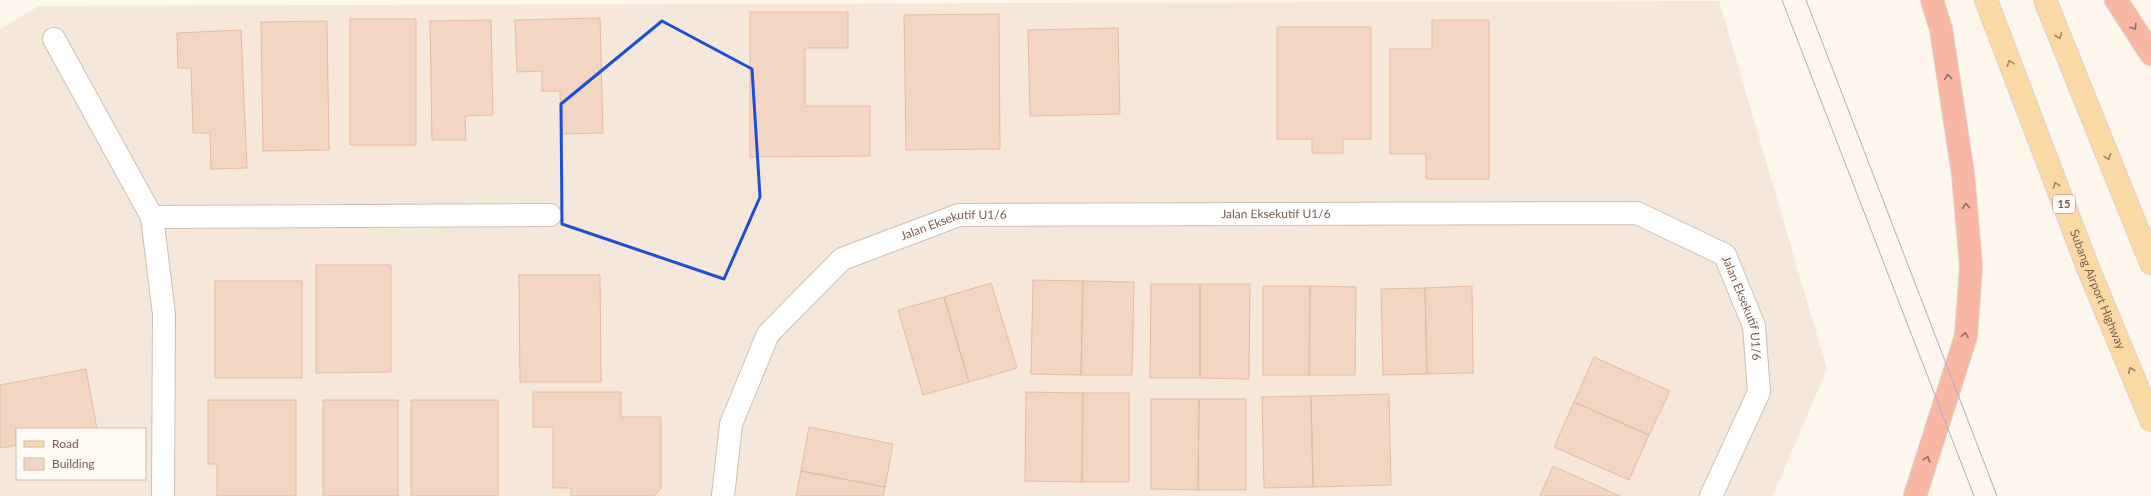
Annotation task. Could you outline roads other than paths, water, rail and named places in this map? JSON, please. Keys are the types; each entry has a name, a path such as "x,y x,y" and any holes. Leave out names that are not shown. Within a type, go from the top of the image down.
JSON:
{"highway":[{"path":"1915,496 1966,336 1971,266 1962,174 1944,44 1932,0"},
{"path":"2116,0 2151,54"}],"main road":[{"name":"Subang Airport Highway","path":"1986,0 2088,268 2151,420"},
{"path":"2045,0 2151,263"}],"street":[{"path":"54,39 152,217 164,314 163,496"},
{"name":"Jalan Eksekutif U1/6","path":"723,496 731,424 768,334 842,259 959,215 1637,212 1726,255 1754,326 1759,392 1711,496"},
{"path":"152,217 550,215"}],"tram line":[{"path":"1782,0 1974,496"},
{"path":"1806,0 1997,496"}]}
